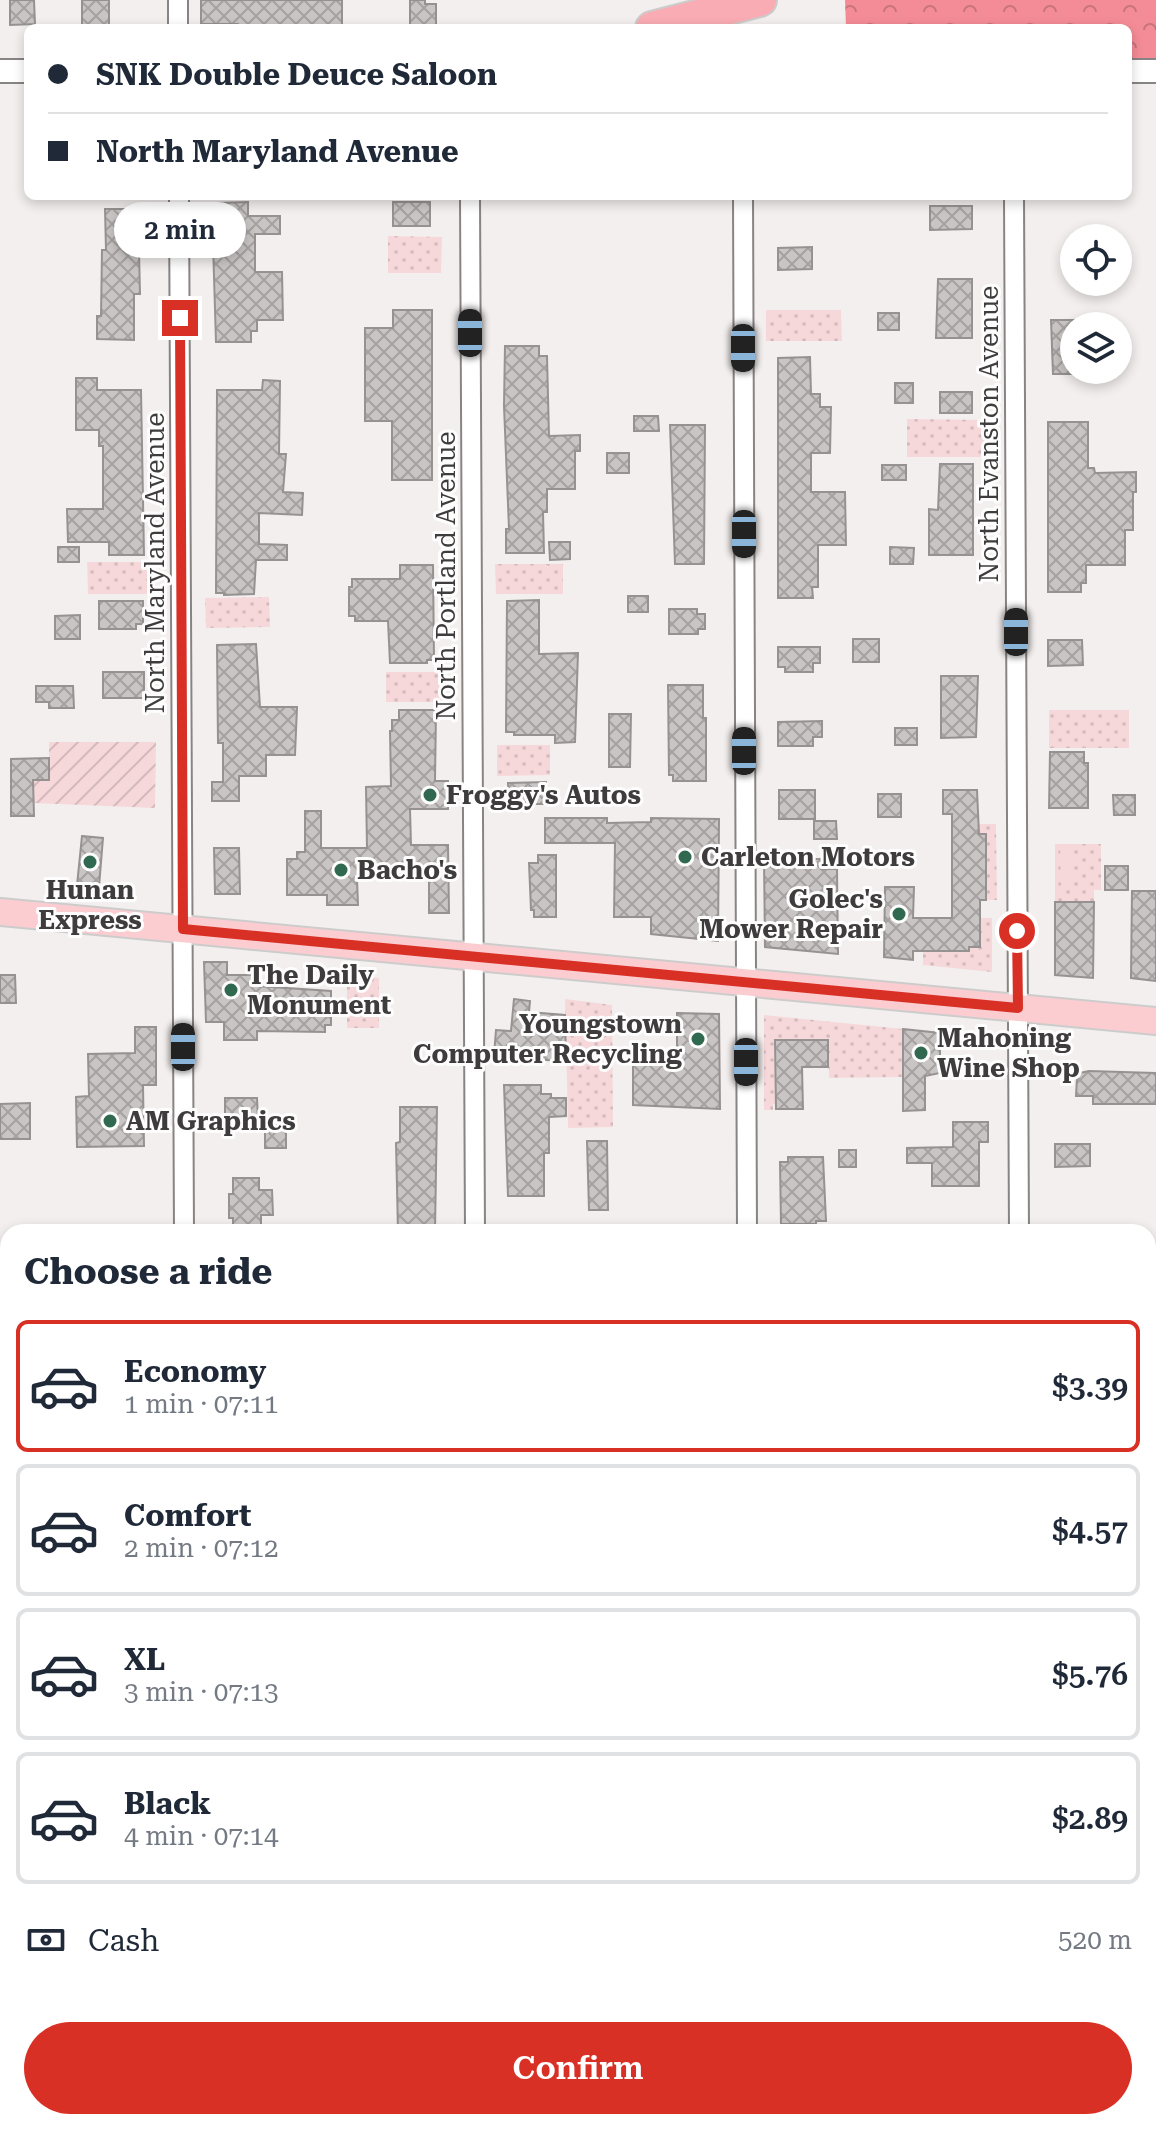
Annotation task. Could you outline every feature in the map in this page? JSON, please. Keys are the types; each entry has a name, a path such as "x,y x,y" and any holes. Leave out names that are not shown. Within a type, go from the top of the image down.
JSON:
{"highway":[{"path":"667,24 760,0"}],"main road":[{"path":"0,912 1156,1021"}],"street":[{"path":"178,0 178,24"},
{"path":"0,71 24,71"},
{"path":"1132,71 1156,71"},
{"name":"North Maryland Avenue","path":"179,200 184,1224"},
{"name":"North Portland Avenue","path":"470,200 475,1224"},
{"path":"743,200 747,1224"},
{"name":"North Evanston Avenue","path":"1014,200 1019,1224"}],"green space":[{"path":"845,0 1156,0 1156,71 1132,71 1132,24 846,24"},
{"path":"388,236 442,237 441,273 388,273"},
{"path":"766,310 841,310 842,341 766,341"},
{"path":"907,419 985,420 985,457 907,457"},
{"path":"87,562 152,562 153,594 88,594"},
{"path":"495,564 563,564 563,594 496,594"},
{"path":"269,597 270,627 206,628 205,598"},
{"path":"386,672 444,672 444,702 386,702"},
{"path":"1049,710 1129,710 1129,748 1049,748"},
{"path":"49,742 156,742 155,808 34,803 33,780 49,780"},
{"path":"497,745 550,745 550,775 497,776"},
{"path":"979,824 996,824 997,900 986,900 986,834 979,834"},
{"path":"1055,844 1101,844 1101,890 1094,890 1094,902 1055,902"},
{"path":"1060,844 1074,844 1074,887 1061,887"},
{"path":"980,918 992,918 992,972 923,965 923,951 969,951 969,947 980,947"},
{"path":"347,975 379,978 379,1028 347,1028"},
{"path":"565,999 612,1005 613,1127 568,1128"},
{"path":"764,1015 903,1029 903,1077 829,1078 828,1040 775,1040 775,1104 773,1110 764,1110"}],"building":[{"path":"10,0 34,0 35,24 10,25"},
{"path":"82,0 109,0 109,24 82,24"},
{"path":"201,0 342,0 342,24 201,24"},
{"path":"410,0 436,4 436,24 410,24"},
{"path":"248,202 248,216 280,216 280,234 255,234 255,272 282,272 283,320 257,320 257,331 251,331 251,342 216,342 215,203"},
{"path":"393,202 430,202 430,226 393,226"},
{"path":"930,206 972,206 972,229 930,230"},
{"path":"105,209 138,209 140,294 134,294 134,340 97,339 97,316 101,316 102,250 106,250"},
{"path":"812,247 812,269 778,270 778,248"},
{"path":"938,279 972,279 972,338 936,338"},
{"path":"393,310 432,310 432,480 392,480 392,421 365,421 365,328 393,328"},
{"path":"878,313 899,313 899,330 878,330"},
{"path":"1051,320 1060,320 1060,374 1053,374"},
{"path":"505,346 539,346 539,356 547,356 549,436 580,435 580,451 575,451 575,489 547,489 547,512 543,512 544,553 506,553 506,529 509,529"},
{"path":"810,357 811,394 820,394 820,407 831,407 830,453 811,453 811,492 845,492 846,545 818,545 818,587 812,587 813,598 778,598 778,358"},
{"path":"76,378 97,378 97,390 141,390 144,555 109,555 109,542 68,542 67,509 103,509 103,446 99,446 99,430 76,430"},
{"path":"263,380 280,381 279,454 286,454 283,492 303,493 302,515 259,513 259,544 287,545 287,560 256,560 254,594 224,595 216,593 217,390 262,390"},
{"path":"895,383 913,383 913,403 895,403"},
{"path":"940,392 972,392 972,413 940,413"},
{"path":"634,416 658,416 659,431 634,431"},
{"path":"1048,422 1088,422 1088,468 1094,468 1095,473 1136,472 1133,530 1125,530 1125,565 1086,565 1086,583 1081,583 1081,592 1048,592"},
{"path":"670,425 705,425 704,564 675,564"},
{"path":"607,453 629,453 629,473 607,473"},
{"path":"940,464 973,464 973,555 929,555 929,509 938,510"},
{"path":"882,465 906,465 906,480 882,480"},
{"path":"549,542 570,542 570,559 550,560"},
{"path":"58,547 79,547 79,562 58,562"},
{"path":"890,547 914,548 913,564 890,564"},
{"path":"400,565 433,565 434,660 427,660 427,663 390,663 388,621 355,621 355,616 349,616 352,579 400,579"},
{"path":"628,596 648,596 648,612 628,612"},
{"path":"539,600 539,654 578,653 575,742 555,743 555,735 514,735 514,732 506,732 507,601"},
{"path":"99,601 143,601 143,624 136,624 136,629 99,629"},
{"path":"669,609 697,609 697,614 705,614 705,629 698,629 698,634 669,634"},
{"path":"80,615 80,639 55,639 55,616"},
{"path":"853,639 879,639 879,662 853,662"},
{"path":"1048,640 1082,640 1083,665 1048,666"},
{"path":"256,644 260,707 297,707 295,755 266,755 266,776 239,776 239,801 212,801 212,782 223,782 223,743 218,743 217,645"},
{"path":"778,647 820,647 820,663 813,663 813,672 785,672 785,667 778,667"},
{"path":"103,672 144,672 144,698 103,698"},
{"path":"941,676 978,676 976,737 941,738"},
{"path":"668,685 703,685 706,781 673,781 673,775 669,775"},
{"path":"36,686 73,686 74,708 49,708 49,702 36,702"},
{"path":"399,710 436,710 435,781 448,781 448,809 410,809 411,845 448,845 449,913 429,913 429,874 357,879 358,905 327,905 327,895 287,895 287,859 297,859 297,852 305,852 305,811 321,811 321,848 367,848 366,787 391,786 390,731 392,720 399,720"},
{"path":"609,714 631,714 630,767 609,767"},
{"path":"822,721 822,737 813,737 813,746 778,746 778,722"},
{"path":"895,728 917,728 917,745 895,745"},
{"path":"1050,752 1084,752 1084,763 1088,763 1088,808 1049,808"},
{"path":"49,758 49,780 33,780 34,816 11,816 11,759"},
{"path":"546,782 546,804 509,804 508,783"},
{"path":"779,790 815,790 815,819 779,819"},
{"path":"943,790 977,790 979,834 986,834 986,900 980,900 980,947 969,947 969,951 913,951 913,960 884,957 885,887 914,887 913,918 952,918 952,814 943,814"},
{"path":"878,794 901,794 901,817 878,817"},
{"path":"1113,795 1135,795 1135,815 1114,815"},
{"name":"Carleton Motors","path":"545,818 607,818 607,823 651,822 651,818 719,819 718,941 651,934 651,917 614,917 615,843 545,843"},
{"path":"814,821 836,821 837,839 814,839"},
{"name":"Hunan Express","path":"82,836 103,838 99,887 77,885"},
{"path":"214,848 239,848 240,894 215,894"},
{"path":"538,855 556,855 556,917 534,917 534,910 531,910 529,863 538,863"},
{"path":"764,859 821,859 821,869 837,869 838,954 765,947"},
{"path":"1105,866 1128,866 1128,890 1105,890"},
{"path":"1132,891 1156,891 1156,981 1131,978"},
{"path":"1055,902 1094,902 1093,978 1055,975"},
{"path":"204,962 227,962 227,975 257,975 257,986 331,991 331,1025 325,1025 325,1032 257,1031 257,1040 224,1040 224,1022 206,1022"},
{"path":"0,975 15,975 16,1003 0,1003"},
{"path":"514,999 530,1001 529,1012 565,1015 566,1062 494,1055 496,1030 511,1031"},
{"name":"Youngstown Computer Recycling","path":"677,1013 719,1014 720,1109 633,1105 633,1063 677,1065"},
{"path":"135,1027 156,1027 156,1085 143,1085 144,1146 77,1147 76,1097 89,1096 88,1054 135,1053"},
{"name":"Mahoning Wine Shop","path":"903,1029 940,1033 940,1073 925,1076 925,1110 903,1111"},
{"path":"775,1040 828,1040 828,1067 802,1067 803,1109 776,1109"},
{"path":"1080,1073 1156,1073 1156,1104 1093,1104 1093,1096 1076,1096 1077,1078"},
{"path":"504,1085 541,1085 541,1094 566,1098 566,1116 549,1117 549,1153 544,1153 544,1196 508,1196"},
{"path":"225,1098 257,1098 258,1120 225,1120"},
{"path":"30,1103 30,1139 0,1139 0,1104"},
{"path":"400,1107 437,1107 435,1224 398,1224 396,1143 400,1142"},
{"path":"953,1122 988,1122 988,1142 979,1142 979,1186 932,1186 932,1163 907,1163 907,1148 953,1147"},
{"path":"286,1123 286,1148 265,1148 265,1124"},
{"path":"587,1141 607,1141 608,1210 589,1210"},
{"path":"1055,1144 1090,1144 1090,1166 1055,1167"},
{"path":"839,1150 856,1150 856,1167 839,1167"},
{"path":"788,1157 823,1157 826,1221 781,1224 780,1162 788,1162"},
{"path":"233,1178 259,1178 259,1190 272,1190 273,1215 261,1215 261,1224 233,1224 233,1218 229,1218 229,1194 233,1194"}],"place":[{"name":"Froggy's Autos","path":"430,795"},
{"name":"Carleton Motors","path":"685,857"},
{"name":"Hunan Express","path":"90,862"},
{"name":"Bacho's","path":"341,870"},
{"name":"Golec's Mower Repair","path":"899,914"},
{"name":"The Daily Monument","path":"231,990"},
{"name":"Youngstown Computer Recycling","path":"698,1039"},
{"name":"Mahoning Wine Shop","path":"921,1053"},
{"name":"AM Graphics","path":"110,1121"}],"route":[{"path":"180,318 183,929 1018,1008 1017,931"}]}
